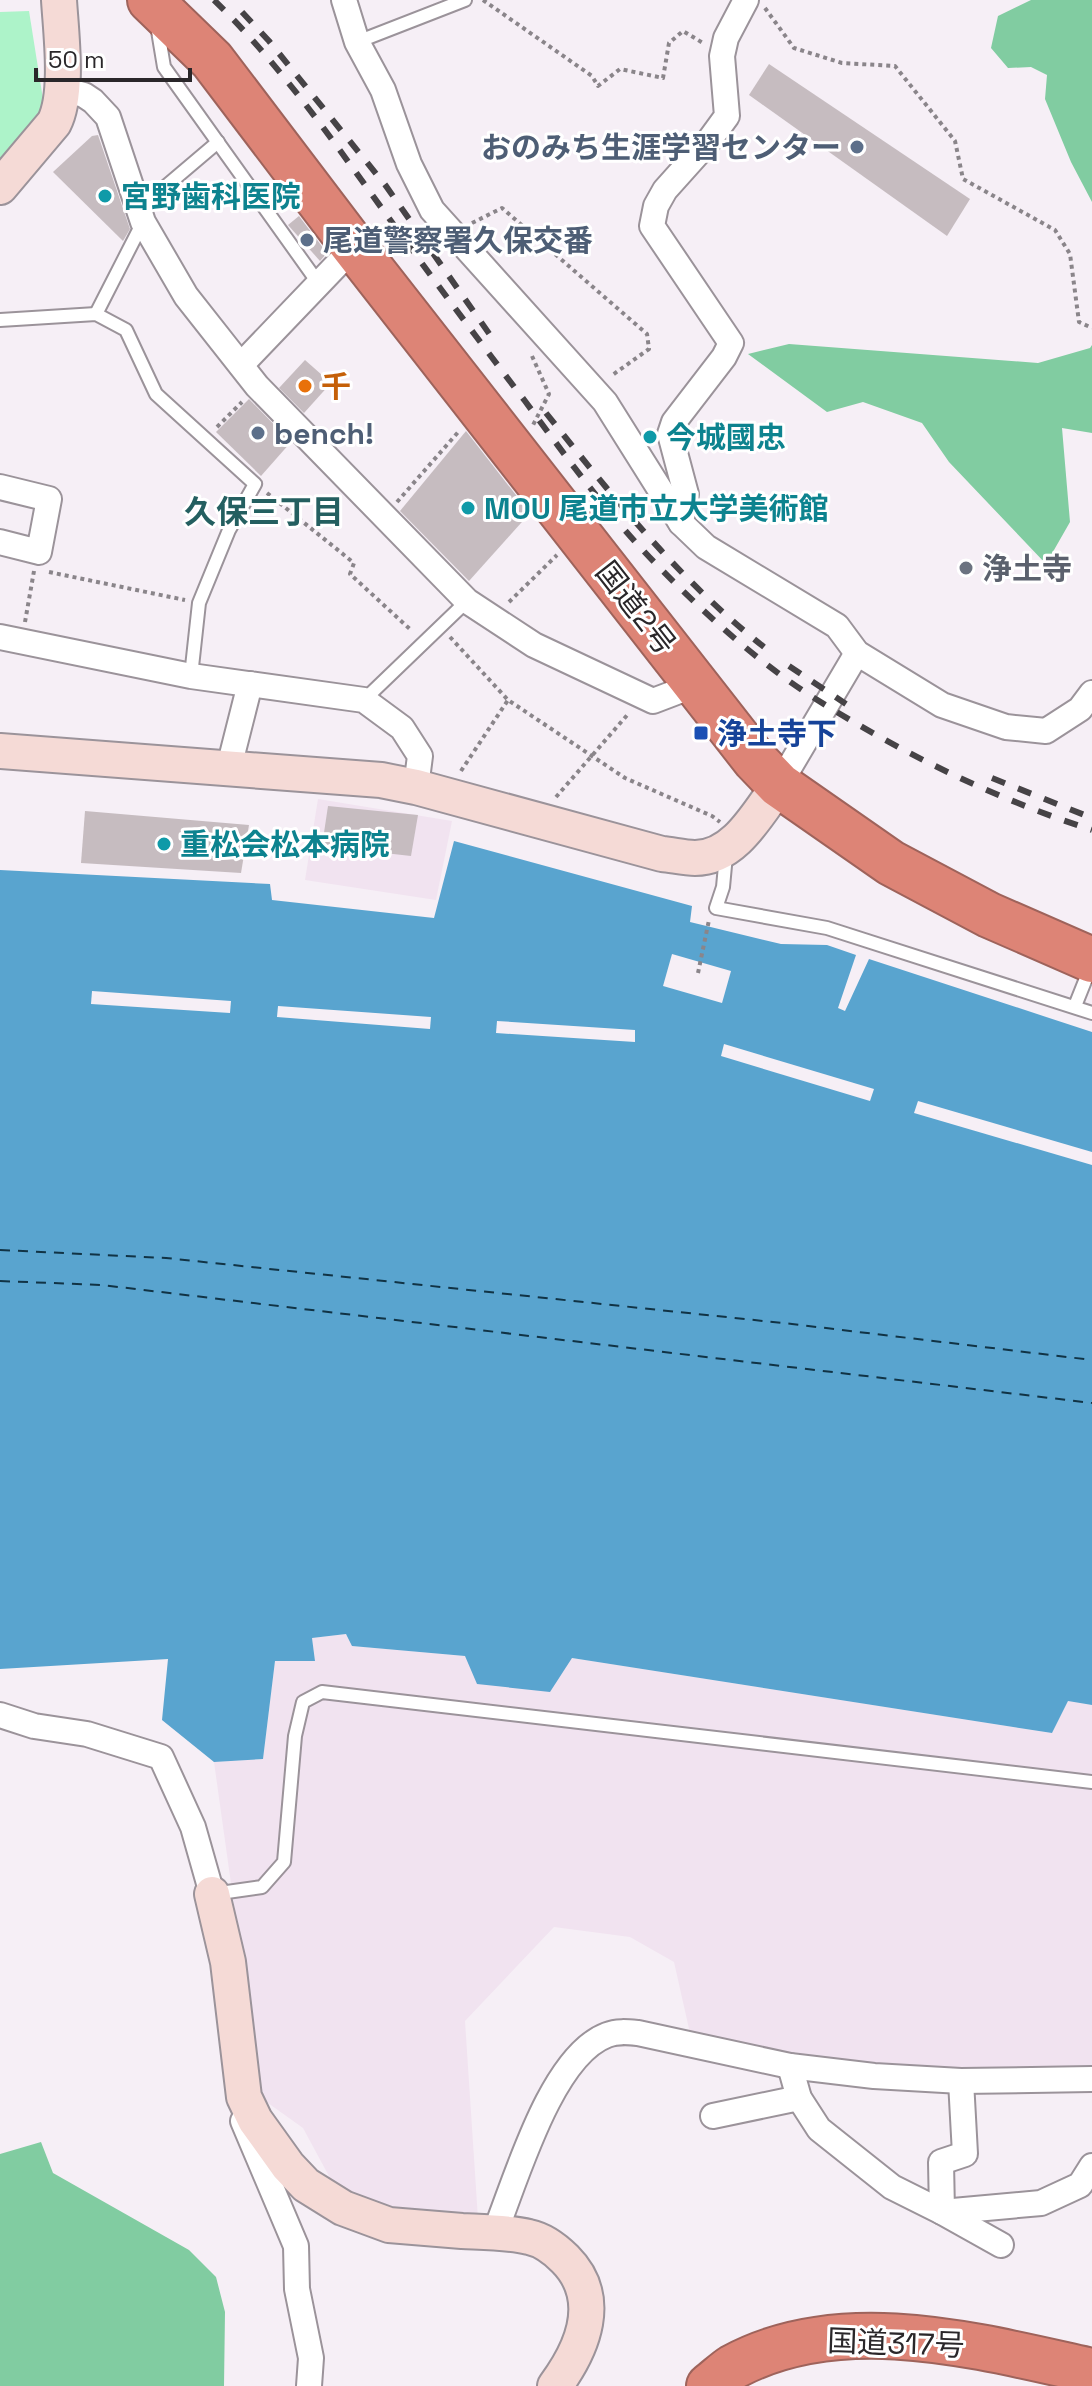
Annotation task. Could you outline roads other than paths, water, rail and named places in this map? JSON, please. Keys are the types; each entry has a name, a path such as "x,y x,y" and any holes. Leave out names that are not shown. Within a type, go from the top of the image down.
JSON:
{"highway":[{"name":"国道2号","path":"152,1 212,60 695,685 779,785 891,863 989,915 1092,961"},
{"name":"国道317号","path":"709,2386 732,2368 788,2345 822,2338 919,2338 985,2347 1092,2371"}],"street":[{"path":"0,187 59,114 62,89 59,0"},
{"path":"344,0 357,42 383,90 409,164 432,210 605,402 681,523 706,547 837,626 857,653 942,705 1006,727 1046,731 1080,709 1092,693"},
{"path":"681,523 686,494 670,434 674,422 724,357 731,343 652,226 656,206 665,190 727,116 722,56 726,38 746,0"},
{"path":"62,89 93,101 108,117 141,215 186,296 257,386 467,601 534,645 653,701 695,685"},
{"path":"241,365 354,247"},
{"path":"0,487 49,499 44,562 0,542"},
{"path":"11,640 191,676 364,700 402,728 420,756 431,792"},
{"path":"0,751 381,780 662,854 696,858 722,851 733,842 779,785 857,653"},
{"path":"229,767 250,684"},
{"path":"0,1715 34,1726 87,1734 161,1757 193,1827 212,1894 228,1962 244,2097 271,2145 306,2185 343,2208 389,2225 532,2237 553,2248 573,2267 587,2308 584,2330 574,2359 555,2386"},
{"path":"495,2232 549,2098 587,2047 599,2038 619,2031 790,2066 919,2080 1092,2079"},
{"path":"790,2066 799,2098 819,2129 892,2187 1001,2245"},
{"path":"942,2212 941,2162 965,2154 961,2081"},
{"path":"244,2097 238,2110 296,2246 297,2289 311,2358 309,2386"},
{"path":"713,2116 799,2098"},
{"path":"942,2212 1041,2203 1080,2185 1092,2166"}],"lane":[{"path":"357,42 465,0"},
{"path":"152,1 164,67 319,284"},
{"path":"96,314 141,215 218,142"},
{"path":"0,320 96,314 126,330 156,394 255,484 229,530 199,603 191,676"},
{"path":"364,700 467,601"},
{"path":"733,842 716,908 827,928 1092,1013"},
{"path":"1075,1006 1092,961"},
{"path":"212,1894 262,1887 284,1862 295,1736 303,1702 322,1692 1092,1782"}],"water":[{"path":"454,841 692,906 690,922 781,944 827,945 856,955 838,1008 845,1011 869,959 1092,1032 1092,1705 1068,1701 1052,1733 572,1658 550,1692 477,1684 465,1656 352,1646 346,1634 312,1638 315,1661 275,1661 263,1759 214,1762 162,1720 168,1659 0,1669 0,870 270,884 272,900 434,918"}],"railway":[{"path":"214,0 268,58 317,119 588,486 639,546 692,600 748,650 841,715 982,788 1092,830"},
{"path":"242,12 386,186 495,342"},
{"path":"546,413 675,566 764,647"},
{"path":"789,666 846,704"},
{"path":"992,778 1092,818"}],"place":[{"name":"おのみち生涯学習センター","path":"857,147"},
{"name":"宮野歯科医院","path":"105,196"},
{"name":"尾道警察署久保交番","path":"307,240"},
{"name":"千","path":"305,386"},
{"name":"bench!","path":"258,433"},
{"name":"今城國忠","path":"650,437"},
{"name":"MOU 尾道市立大学美術館","path":"468,508"},
{"name":"浄土寺","path":"966,568"},
{"name":"浄土寺下","path":"701,733"},
{"name":"重松会松本病院","path":"164,844"}],"district":[{"name":"久保三丁目","path":"264,512"}]}
